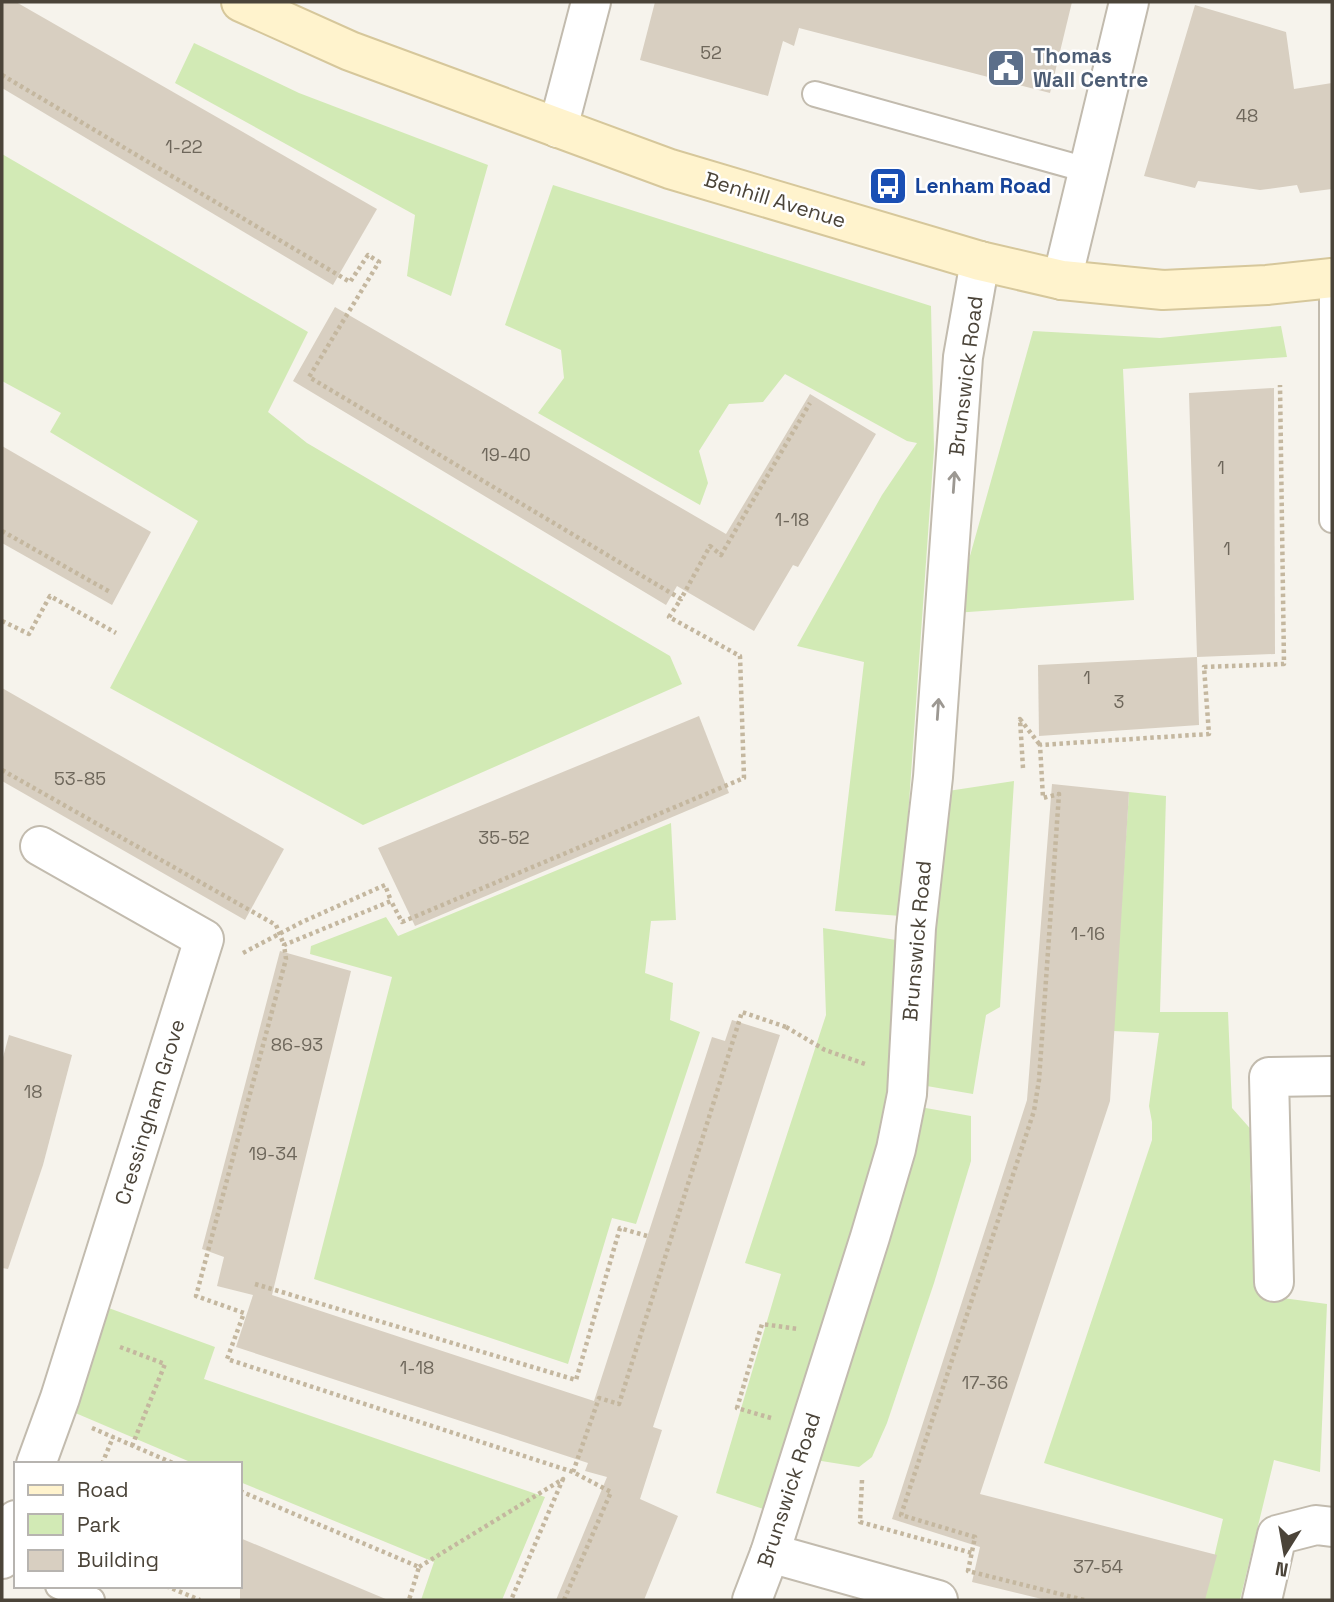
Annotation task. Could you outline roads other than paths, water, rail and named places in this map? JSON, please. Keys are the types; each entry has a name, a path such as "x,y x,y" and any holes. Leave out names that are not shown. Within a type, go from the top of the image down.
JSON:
{"street":[{"name":"Benhill Avenue","path":"241,2 350,51 670,169 980,261 1062,281 1163,290 1267,285 1332,278"},
{"path":"558,128 590,2"},
{"path":"1062,281 1129,2"},
{"name":"Brunswick Road","path":"752,1600 770,1553 896,1149 907,1094 916,928 933,777 963,357 980,261"},
{"name":"Cressingham Grove","path":"37,1462 55,1412 204,939 40,846"},
{"path":"1273,1282 1269,1077 1332,1076"},
{"path":"1262,1600 1276,1535 1316,1525 1332,1527"},
{"path":"2,1561 14,1526"},
{"path":"770,1553 938,1600"}],"lane":[{"path":"815,94 1087,170"},
{"path":"1332,278 1332,520"},
{"path":"63,1588 92,1600"}],"place":[{"name":"Thomas Wall Centre","path":"1006,68"},
{"name":"Lenham Road","path":"888,186"}]}
